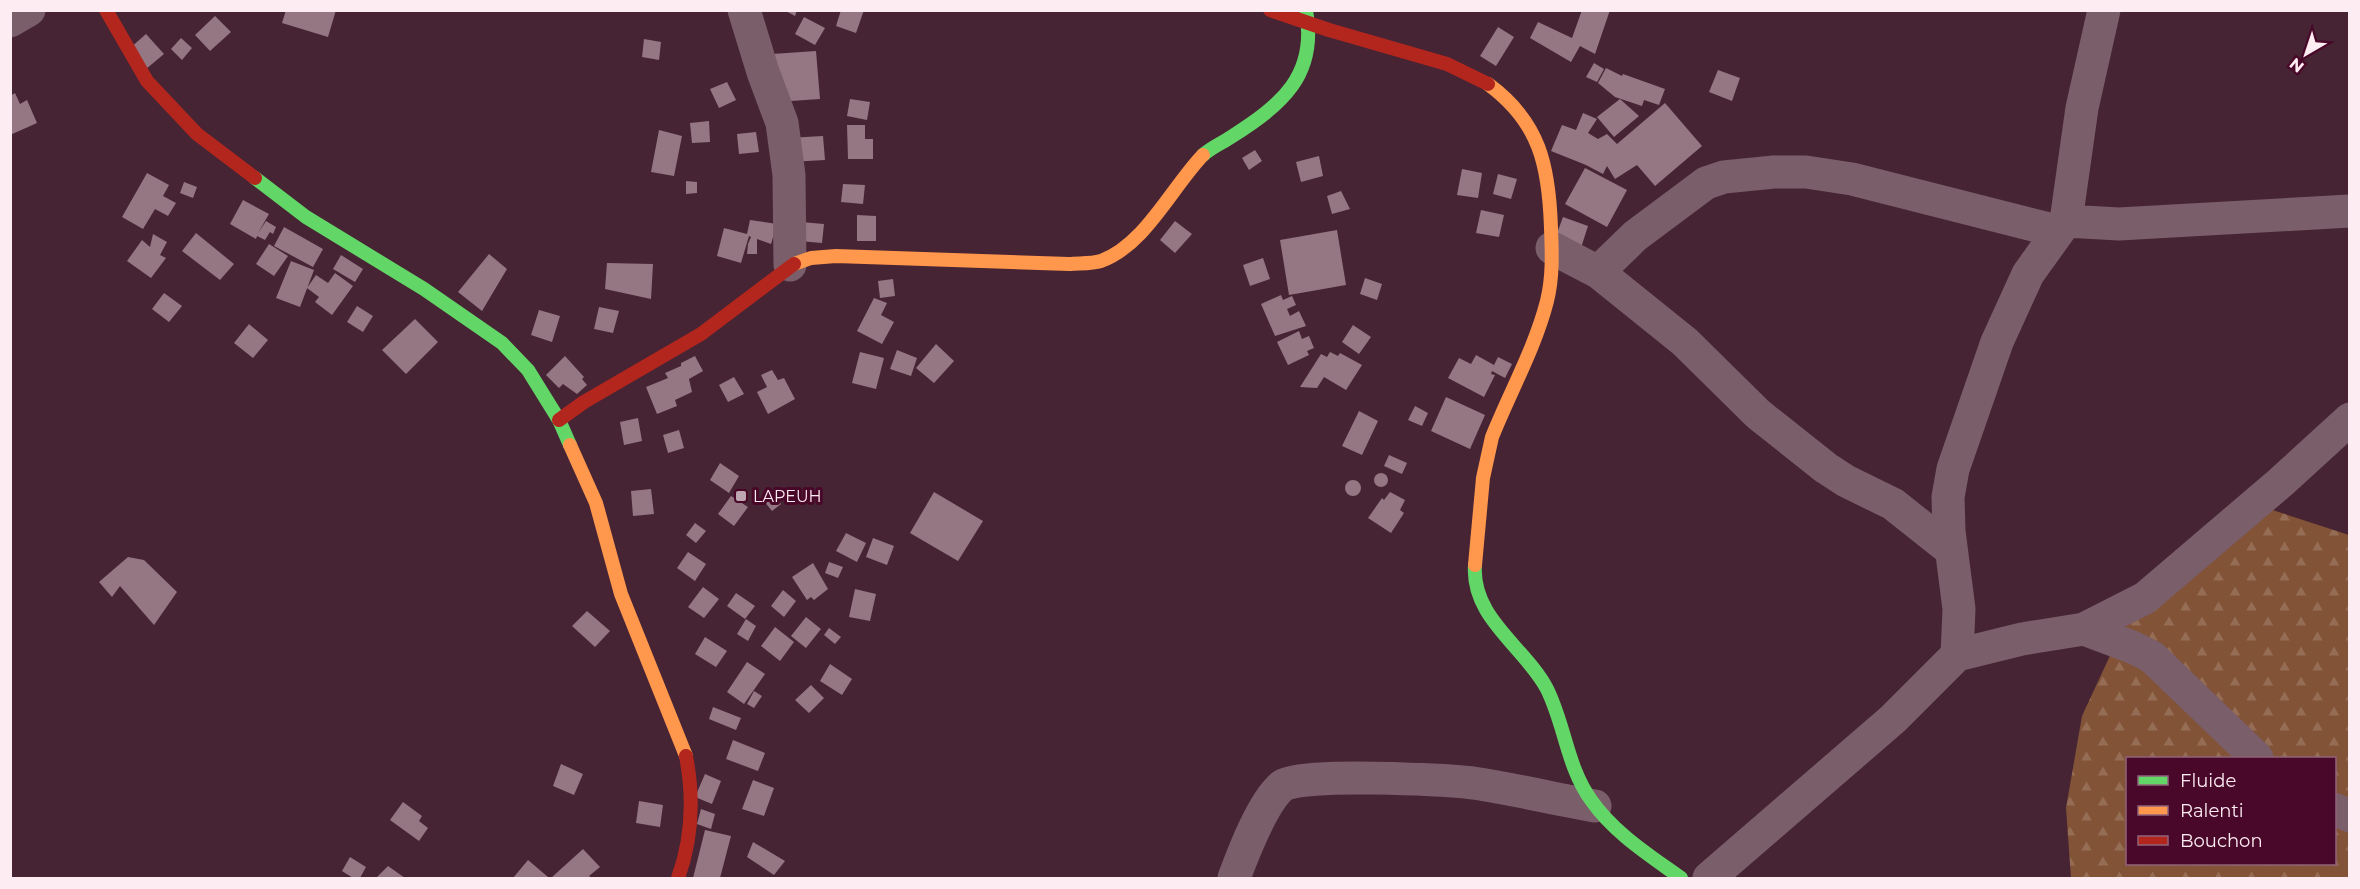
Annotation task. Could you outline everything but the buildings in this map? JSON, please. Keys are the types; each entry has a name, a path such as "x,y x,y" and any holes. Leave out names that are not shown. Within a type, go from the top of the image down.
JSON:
{"street":[{"path":"10,21 29,10"},
{"path":"106,10 147,81 196,134 306,217 424,289 502,343 528,370 559,420 596,503 621,594 687,757 692,825 686,857 678,879"},
{"path":"744,10 782,123 789,175 790,266"},
{"path":"1270,10 1310,25 1465,70 1498,91 1522,113 1536,136 1545,161 1551,199 1553,275 1546,304 1533,340 1489,446 1475,585 1489,615 1542,677 1554,704 1569,755 1582,786 1595,806 1627,838 1682,879"},
{"path":"559,420 584,402 701,334 790,266 811,258 836,256 1069,264 1101,261 1122,250 1146,225 1186,172 1203,154 1234,135 1283,99 1302,71 1308,51 1310,25 1306,10"},
{"path":"1957,655 1959,609 1951,550 1948,497 1953,469 1997,342 2028,274 2061,226 2082,108 2104,10"},
{"path":"1598,272 1635,236 1706,183 1724,177 1774,172 1806,172 1852,179 2061,226 2349,211"},
{"path":"1552,248 1598,272 1685,342 1758,414 1826,468 1846,481 1893,504 1951,550"},
{"path":"1709,879 1893,719 1957,655 2022,639 2084,629 2145,598 2281,482 2349,419"},
{"path":"2084,629 2132,646 2152,657 2255,757"},
{"path":"1234,879 1250,835 1269,803 1283,785 1305,779 1337,777 1473,783 1595,806"}],"green space":[{"path":"2257,505 2349,535 2349,878 2071,878 2066,808 2082,716 2121,632 2181,560"}],"traffic: fast":[{"path":"1203,155 1266,113 1292,86 1301,71 1306,53 1308,33 1306,10"},
{"path":"255,178 306,217 424,289 502,343 528,370 559,420 570,445"},
{"path":"1475,565 1476,584 1481,601 1501,631 1526,659 1547,689 1571,760 1591,800 1621,833 1681,878"}],"traffic: slow":[{"path":"1475,565 1483,478 1492,437 1542,318 1549,292 1552,265 1548,185 1538,147 1520,114 1488,84"},
{"path":"794,264 811,258 836,256 1069,264 1101,261 1117,253 1144,229 1203,155"},
{"path":"570,445 596,503 621,594 686,756"}],"traffic: jam":[{"path":"106,10 147,81 197,134 255,178"},
{"path":"1270,10 1329,30 1447,64 1488,84"},
{"path":"559,420 584,402 701,334 794,264"},
{"path":"678,878 687,848 691,817 686,756"}],"place":[{"name":"LAPEUH","path":"741,496"}]}
